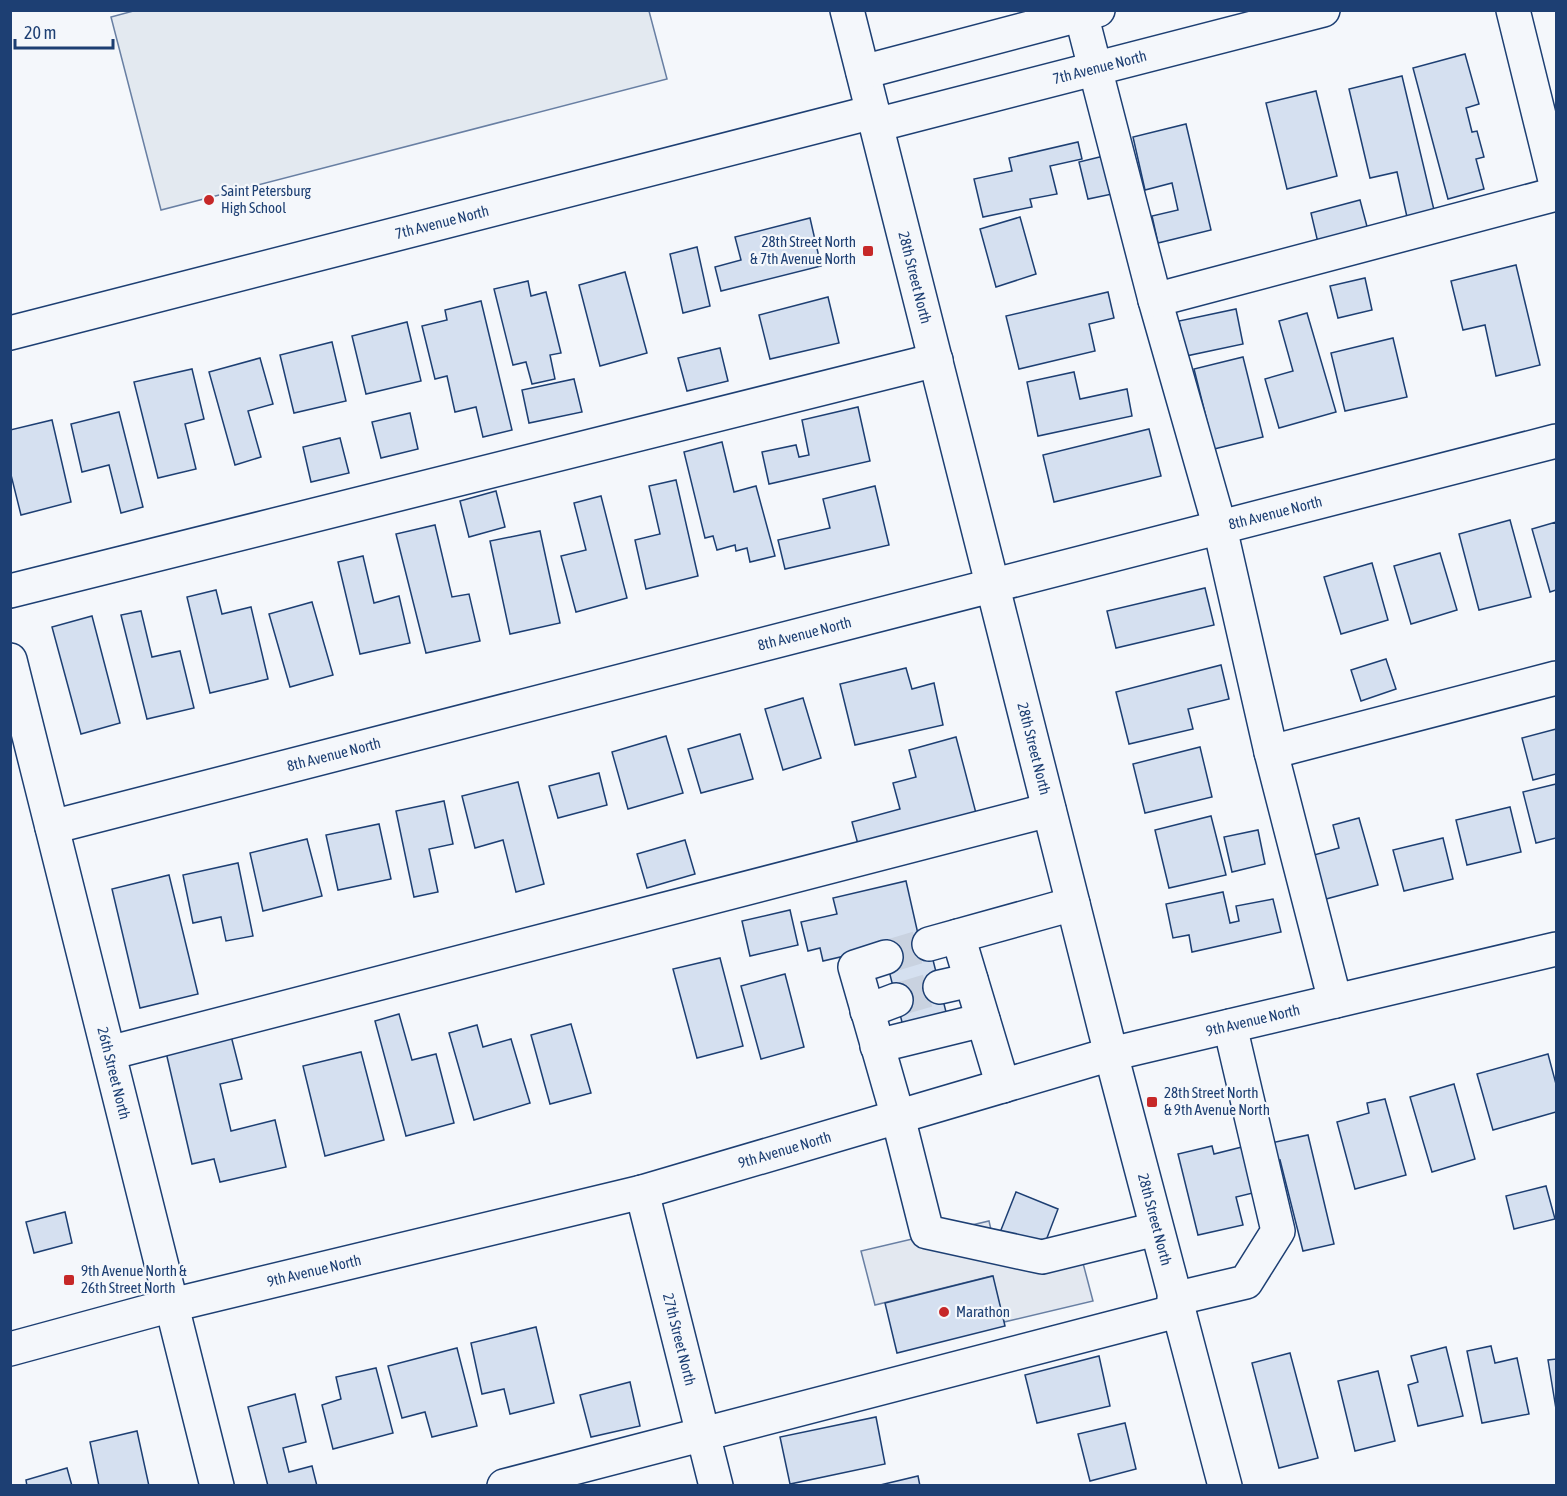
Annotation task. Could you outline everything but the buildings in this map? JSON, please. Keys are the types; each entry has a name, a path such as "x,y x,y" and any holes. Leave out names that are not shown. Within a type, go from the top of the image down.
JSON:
{"street":[{"name":"28th Street North","path":"847,10 1111,1054 1225,1485"},
{"name":"7th Avenue North","path":"10,333 874,119 1095,69 1323,10"},
{"path":"1513,10 1557,184"},
{"path":"863,72 1086,12 1095,69 1155,300 1220,528 1270,752 1335,1001"},
{"path":"1155,300 1557,194"},
{"path":"10,591 936,360"},
{"name":"8th Avenue North","path":"52,827 1557,441"},
{"name":"26th Street North","path":"10,660 217,1485"},
{"path":"1270,752 1557,678"},
{"path":"109,1053 1049,810"},
{"path":"1003,1086 971,980 944,940 1073,904"},
{"name":"9th Avenue North","path":"10,1349 172,1305 642,1192 1111,1054 1557,949"},
{"path":"886,957 855,968 882,1005 877,1046 898,1117 927,1232 1042,1257 1156,1229"},
{"path":"940,987 971,980"},
{"path":"877,1046 983,1020"},
{"path":"504,1485 704,1435 1176,1305 1246,1282 1278,1232 1230,1026"},
{"name":"27th Street North","path":"642,1192 716,1485"}],"shaded area":[{"path":"137,10 649,11 667,79 161,210 111,17"},
{"path":"989,1221 995,1247 1079,1248 1093,1301 1004,1322 992,1276 875,1305 861,1251"}],"tunnel":[{"path":"886,957 929,944"},
{"path":"896,1000 940,987"}],"place":[{"name":"Saint Petersburg High School","path":"209,200"},
{"name":"28th Street North & 7th Avenue North","path":"868,251"},
{"name":"28th Street North & 9th Avenue North","path":"1152,1102"},
{"name":"9th Avenue North & 26th Street North","path":"69,1280"},
{"name":"Marathon","path":"944,1312"}]}
